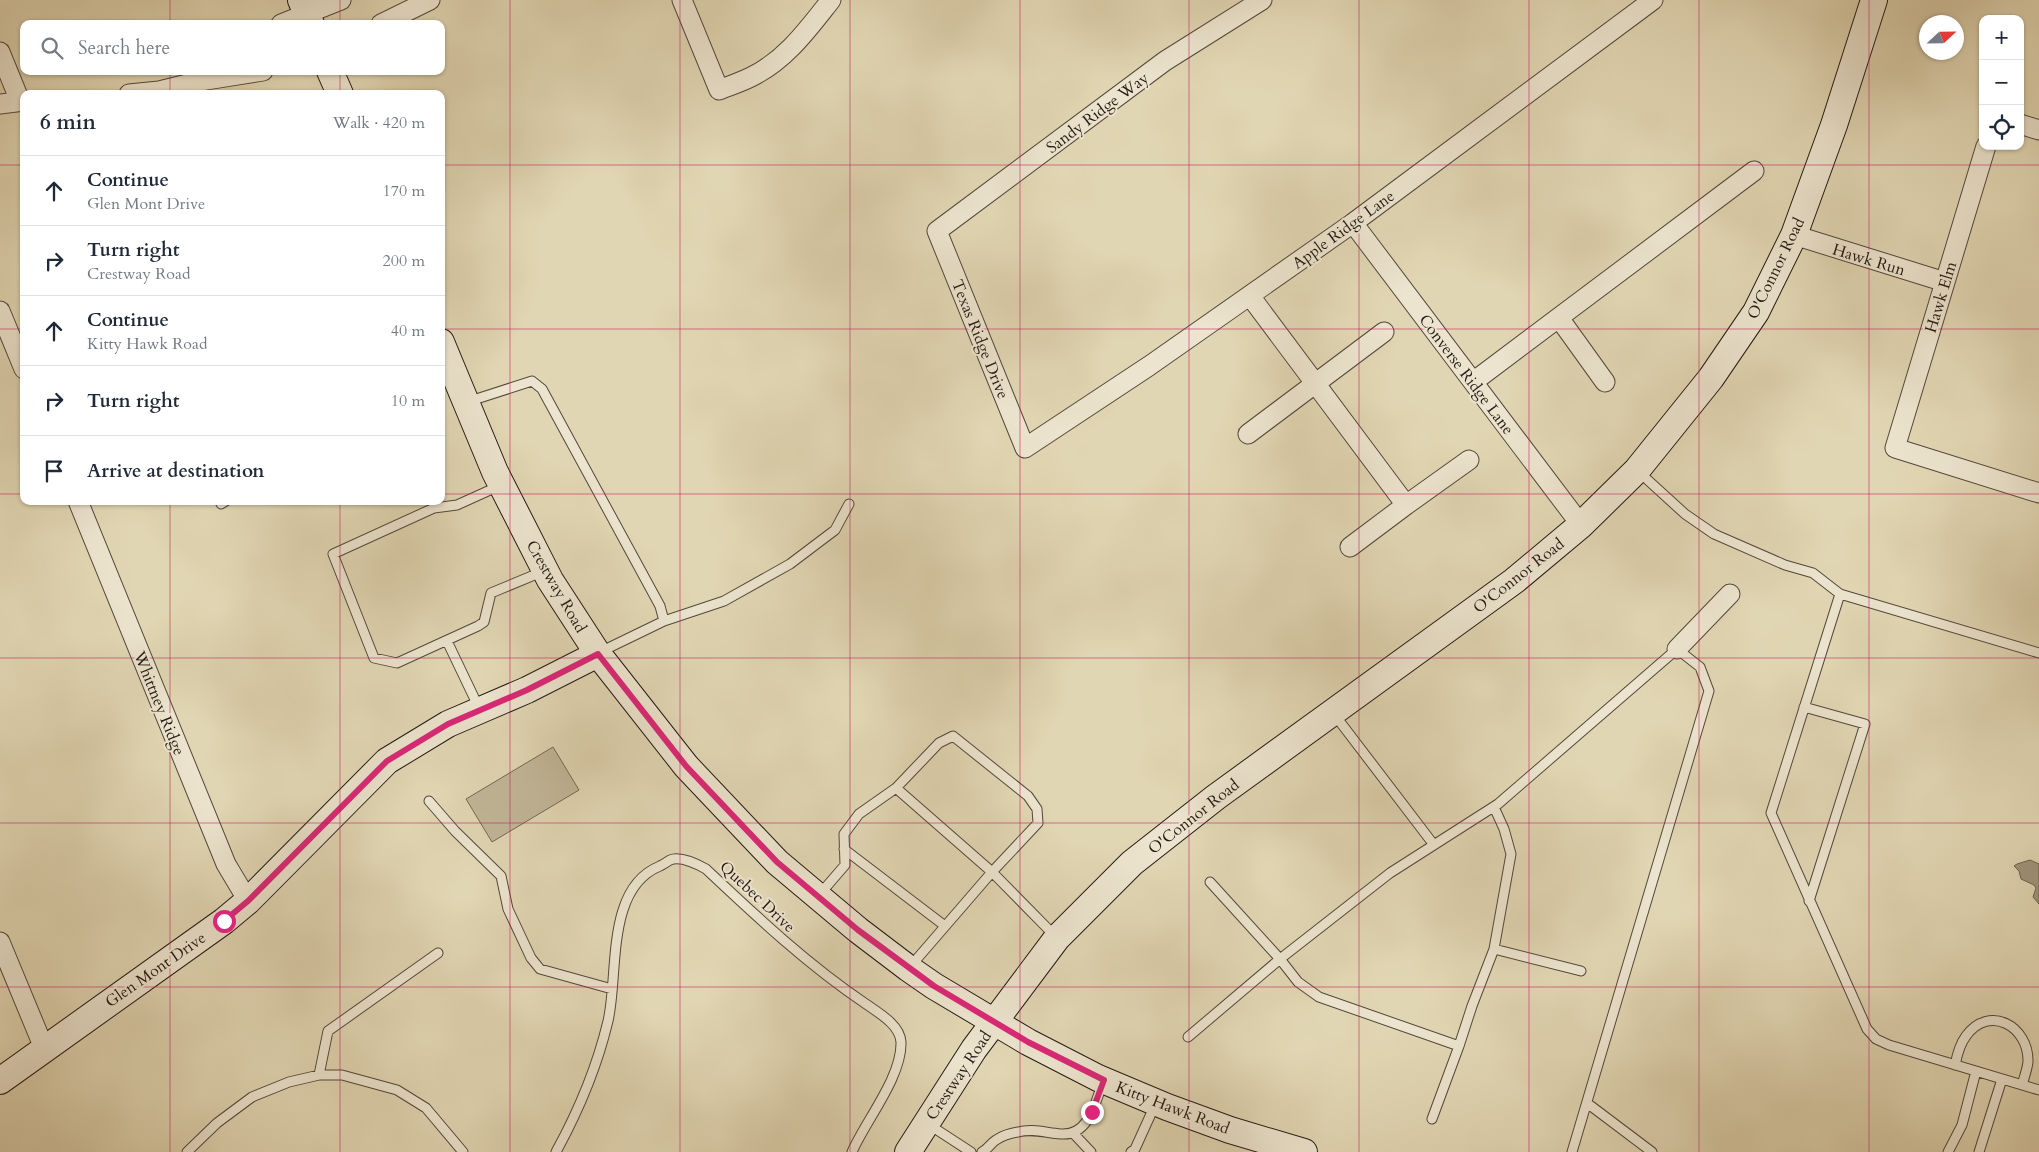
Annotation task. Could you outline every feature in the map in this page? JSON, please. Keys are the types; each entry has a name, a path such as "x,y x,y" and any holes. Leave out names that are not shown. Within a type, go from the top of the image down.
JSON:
{"main road":[{"name":"O'Connor Road","path":"995,1021 1057,938 1132,863 1216,797 1514,581 1580,525 1637,470 1712,378 1756,312 1794,235 1834,124 1874,0"},
{"path":"332,75 338,90"},
{"name":"Crestway Road","path":"445,352 502,485 545,570 598,654 686,766 777,862 858,930 934,986 995,1021 971,1054 908,1152"},
{"name":"Glen Mont Drive","path":"0,1080 224,921 248,901 387,761 448,724 527,690 598,654"},
{"name":"Kitty Hawk Road","path":"995,1021 1028,1042 1104,1080 1230,1130 1304,1152"}],"street":[{"path":"290,20 341,0"},
{"path":"386,20 403,6 430,0"},
{"path":"682,0 719,90 752,77 783,56 801,38 831,0"},
{"name":"Sandy Ridge Way","path":"937,231 1166,61 1262,0"},
{"name":"Apple Ridge Lane","path":"1025,448 1149,366 1353,223 1652,0"},
{"path":"0,52 20,97"},
{"path":"159,90 204,76"},
{"path":"0,104 20,101"},
{"path":"2024,125 2039,130"},
{"name":"Hawk Elm","path":"1985,150 1895,448 2039,493"},
{"path":"1473,382 1754,171"},
{"name":"Converse Ridge Lane","path":"1353,223 1580,525"},
{"name":"Texas Ridge Drive","path":"937,231 1025,448"},
{"name":"Hawk Run","path":"1794,235 1945,282"},
{"path":"1250,296 1406,505"},
{"path":"0,311 20,359"},
{"path":"1559,318 1605,382"},
{"path":"1248,434 1384,332"},
{"path":"1350,547 1469,460"},
{"name":"Whittney Ridge","path":"80,505 226,864 248,901"},
{"path":"1677,648 1730,594"},
{"path":"0,942 44,1048"}],"lane":[{"path":"466,402 532,381 542,389 660,606 664,621"},
{"path":"1637,470 1686,514 1714,534 1785,565 1813,573 1840,594 2039,653"},
{"path":"502,485 457,505 434,508 333,554 374,658 397,663 484,622 491,593 545,570"},
{"path":"598,654 664,621 724,601 790,564 835,530 849,504"},
{"path":"1840,594 1771,813 1867,1029 1876,1039 1889,1046 2039,1090"},
{"path":"447,641 480,710"},
{"path":"1188,1037 1280,959 1390,873 1494,807 1677,648 1700,667 1709,691 1572,1152"},
{"path":"1804,706 1865,724 1810,900"},
{"path":"1333,712 1434,845"},
{"path":"818,896 845,865 844,834 859,814 896,788 939,743 953,736 1028,796 1037,809 1038,823 992,872 908,968"},
{"path":"896,788 992,872 1057,938"},
{"path":"429,801 455,831 501,876 508,909 531,958 540,969 612,989"},
{"path":"1432,1119 1494,949 1511,854 1504,829 1494,807"},
{"path":"844,849 945,926"},
{"name":"Quebec Drive","path":"556,1152 589,1086 609,1019 618,929 623,908 631,892 641,879 654,868 672,859 695,863 706,869 774,933 842,988 894,1026 901,1040 900,1060 882,1099 852,1152"},
{"path":"1210,882 1280,959 1298,982 1319,998 1459,1046"},
{"path":"1494,949 1581,971"},
{"path":"319,1075 328,1030 438,953"},
{"path":"1955,1065 1959,1049 1966,1036 1978,1025 1991,1021 2004,1022 2015,1028 2023,1038 2027,1050 2028,1064 2022,1085"},
{"path":"1948,1152 1962,1125 1976,1071"},
{"path":"187,1152 217,1123 252,1097 289,1082 319,1075 342,1075 397,1090 426,1108 463,1152"},
{"path":"1979,1152 2002,1079"},
{"path":"985,1151 996,1140 1018,1132 1033,1130 1061,1134 1073,1133 1086,1124 1104,1080"},
{"path":"1131,1152 1135,1149 1156,1102"},
{"path":"1587,1103 1652,1152"},
{"path":"926,1123 971,1152"},
{"path":"1073,1133 1091,1152"}],"shaded area":[{"path":"553,747 579,790 492,842 466,799"},
{"path":"2030,860 2039,864 2039,904 2033,897 2036,888 2034,885 2021,879 2019,871 2014,866"}],"route":[{"path":"224,921 248,901 387,761 448,724 527,690 598,654 686,766 777,862 858,930 934,986 1028,1042 1104,1080 1092,1112"}]}
